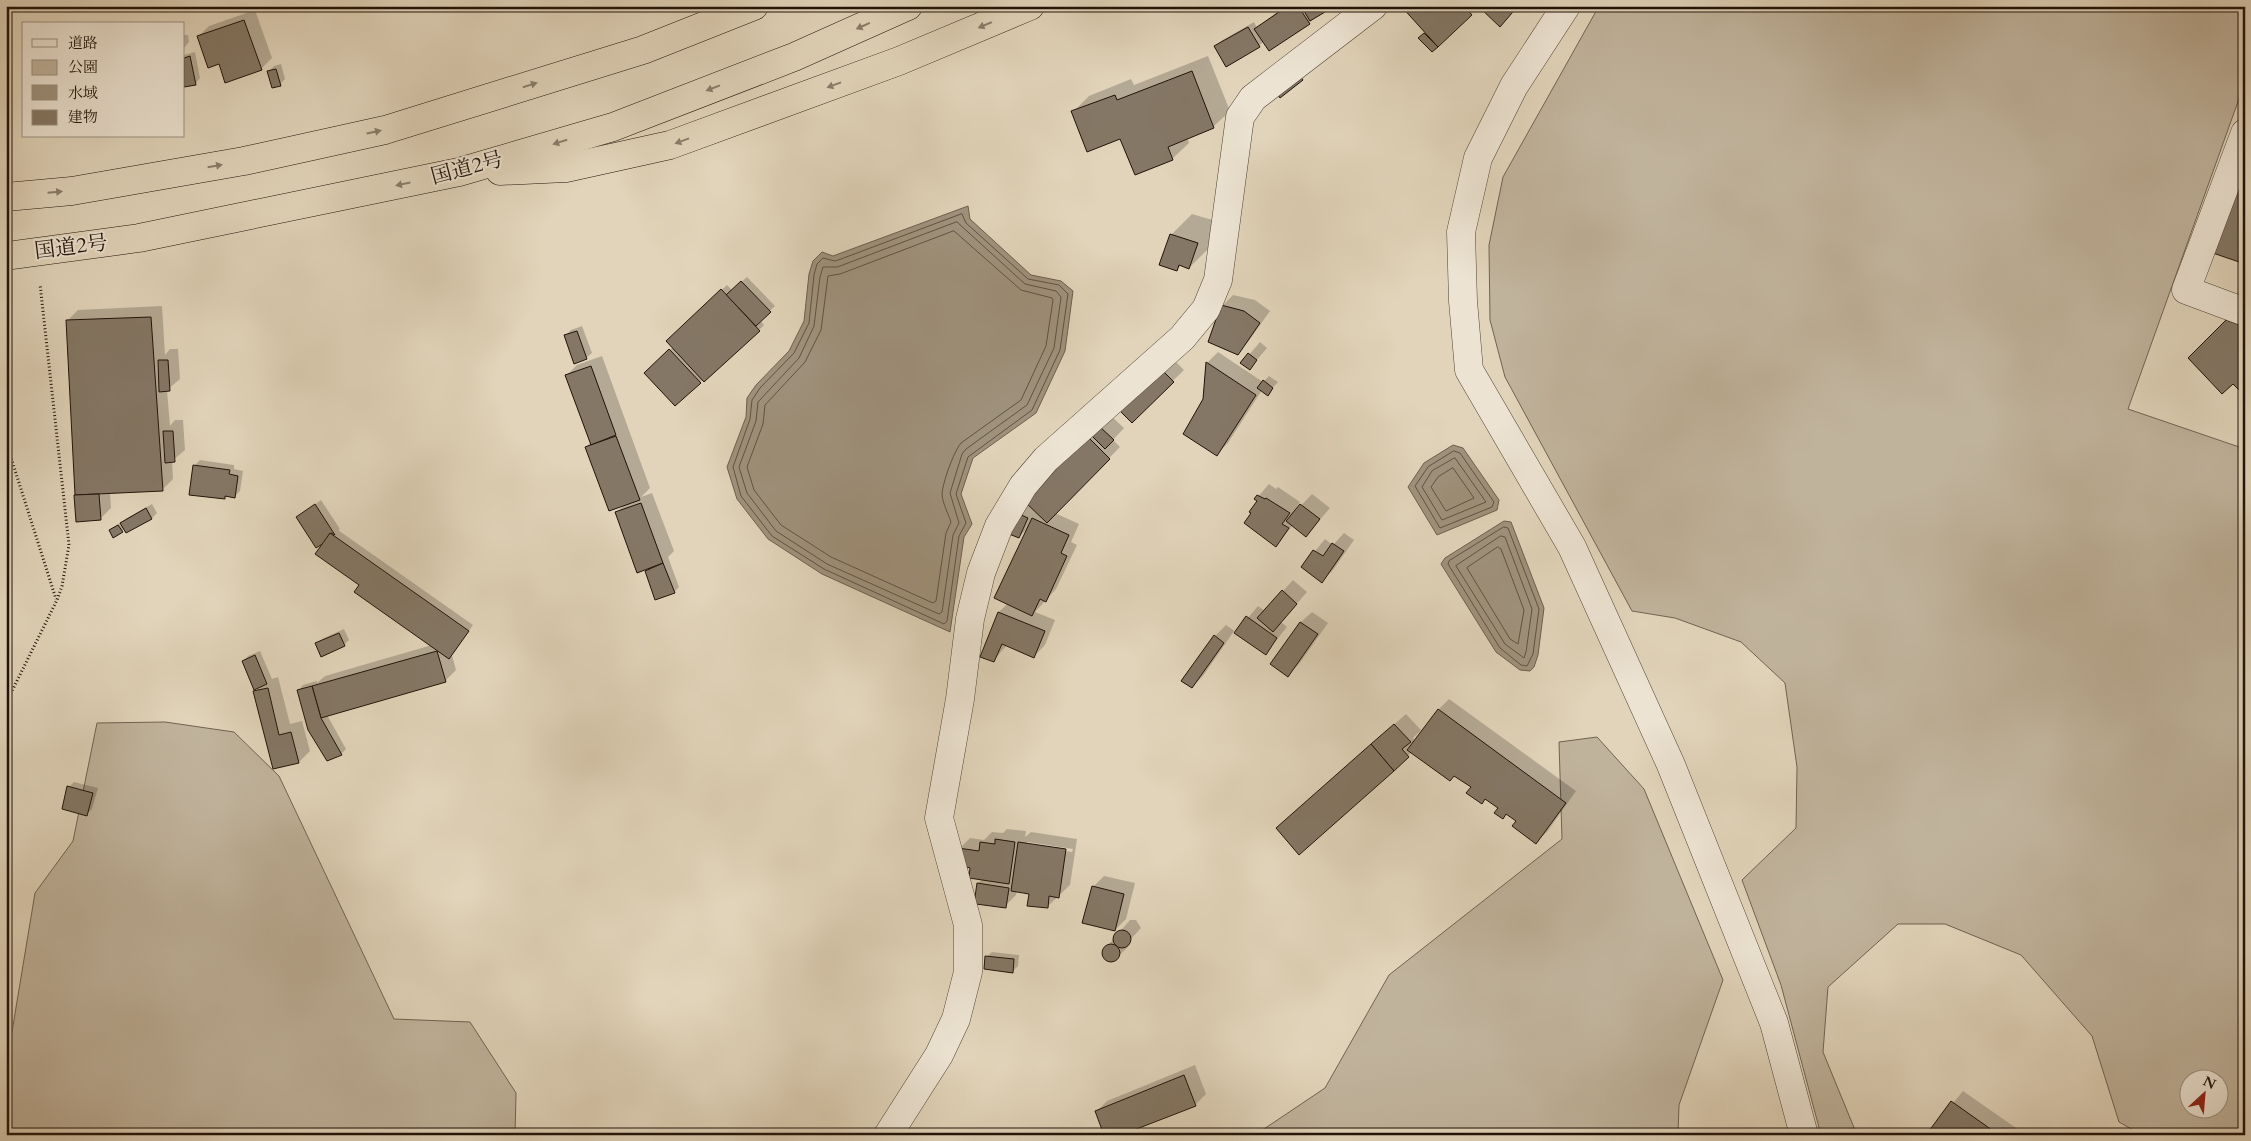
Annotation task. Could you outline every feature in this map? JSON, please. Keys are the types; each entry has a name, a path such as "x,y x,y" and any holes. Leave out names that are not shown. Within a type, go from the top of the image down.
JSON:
{"highway":[{"path":"6,197 72,191 244,161 384,130 643,50 754,6"},
{"name":"国道2号","path":"6,256 139,238 459,172 613,127 794,57 908,6"},
{"path":"459,172 566,168 670,145 899,60 1030,6"}],"street":[{"path":"888,1135 939,1055 956,1019 968,972 968,925 939,818 960,699 970,619 981,572 999,526 1023,486 1046,459 1182,338 1206,309 1218,280 1240,117 1253,98 1373,6"},
{"path":"1566,6 1514,86 1478,158 1461,232 1463,301 1470,370 1572,547 1671,765 1774,1023 1804,1135"},
{"path":"2245,133 2186,290 2245,312"}],"path":[{"path":"6,703 57,600 62,586 69,545 36,252"},
{"path":"6,442 57,600"}],"green space":[{"path":"1599,6 2245,6 2245,82 2128,409 2245,449 2245,1135 2142,1135 2119,1122 2092,1036 2021,955 1945,924 1898,924 1828,987 1823,1052 1857,1135 1821,1135 1781,985 1742,880 1796,828 1797,767 1785,683 1741,642 1675,618 1632,611 1505,377 1490,320 1489,245 1503,177"},
{"path":"165,722 234,732 279,776 394,1019 470,1022 516,1093 515,1135 116,1135 114,1131 111,1135 6,1135 6,1068 35,893 73,841 97,723"},
{"path":"1597,737 1644,789 1723,980 1679,1105 1678,1135 1255,1135 1325,1088 1389,975 1562,839 1559,742"}],"water":[{"path":"968,206 970,219 1031,275 1061,281 1073,291 1065,351 1036,413 973,458 961,494 972,524 964,537 950,632 822,574 768,539 737,499 727,467 746,417 747,398 756,385 789,351 804,321 809,274 813,261 822,252 833,256"},
{"path":"1453,445 1463,448 1499,500 1497,510 1437,535 1408,487 1424,463"},
{"path":"1504,521 1511,522 1544,608 1538,655 1534,667 1530,671 1520,670 1496,652 1441,564 1445,558"}],"building":[{"path":"1288,6 1298,6 1310,24 1269,51 1254,29"},
{"path":"1301,6 1321,6 1325,12 1310,21"},
{"path":"1401,6 1464,6 1472,15 1438,47"},
{"path":"1478,6 1518,6 1500,27"},
{"path":"244,20 262,70 225,83 219,64 208,68 197,36"},
{"path":"1248,27 1260,47 1226,67 1214,46"},
{"path":"1424,33 1438,47 1432,52 1418,38"},
{"path":"190,56 196,85 185,87 185,58"},
{"path":"276,69 281,86 272,88 267,71"},
{"path":"1192,71 1214,128 1168,147 1173,160 1135,175 1120,139 1087,152 1071,111 1115,95 1117,100"},
{"path":"1298,73 1303,80 1280,98 1275,91"},
{"path":"2245,145 2245,264 2207,251"},
{"path":"1170,234 1198,243 1189,269 1179,265 1177,271 1159,265"},
{"path":"741,281 771,312 756,326 726,295"},
{"path":"721,289 760,331 704,382 666,341"},
{"path":"1221,305 1244,311 1260,323 1238,355 1208,342"},
{"path":"151,317 163,491 75,495 66,320"},
{"path":"2226,320 2245,327 2245,396 2233,384 2222,394 2188,358"},
{"path":"577,331 587,359 574,364 564,335"},
{"path":"669,349 701,383 675,406 644,373"},
{"path":"1248,353 1257,360 1250,370 1240,363"},
{"path":"158,360 168,360 170,391 159,392"},
{"path":"1206,362 1256,395 1217,456 1183,434 1203,399"},
{"path":"591,366 616,435 591,445 565,375"},
{"path":"1159,367 1174,382 1132,423 1117,408"},
{"path":"1263,380 1273,388 1268,396 1257,388"},
{"path":"1098,425 1114,440 1105,449 1090,434"},
{"path":"163,431 173,431 175,462 165,463"},
{"path":"616,436 640,500 609,511 585,447"},
{"path":"1087,436 1110,459 1047,523 1023,500"},
{"path":"193,465 230,470 229,474 238,476 235,498 225,496 225,499 189,495"},
{"path":"99,494 101,520 76,522 74,495"},
{"path":"1257,495 1266,498 1290,513 1282,524 1289,528 1276,547 1244,523 1257,501 1254,499"},
{"path":"641,503 663,563 637,573 615,512"},
{"path":"315,504 335,535 331,533 324,543 316,548 296,517"},
{"path":"1300,504 1320,519 1306,537 1286,521"},
{"path":"146,508 152,519 126,533 120,523"},
{"path":"1019,514 1028,518 1019,538 1009,534"},
{"path":"1032,518 1069,535 1061,553 1067,556 1046,602 1040,599 1032,616 994,598"},
{"path":"118,525 123,532 113,538 109,530"},
{"path":"330,533 469,631 449,659 354,592 359,585 315,554"},
{"path":"1332,543 1344,551 1322,583 1301,567 1313,550 1323,556"},
{"path":"663,563 675,593 655,600 645,571"},
{"path":"1282,590 1297,604 1273,632 1257,618"},
{"path":"998,612 1045,631 1034,658 1002,644 994,662 980,657"},
{"path":"1246,616 1277,638 1266,655 1234,633"},
{"path":"1300,622 1318,634 1288,677 1270,664"},
{"path":"339,633 345,646 321,657 315,643"},
{"path":"1214,635 1224,643 1192,688 1181,681"},
{"path":"437,651 446,682 321,718 312,686"},
{"path":"255,655 267,684 254,690 242,661"},
{"path":"312,686 321,718 342,755 327,761 308,730 297,690"},
{"path":"268,688 279,735 291,732 299,763 273,769 253,691"},
{"path":"1438,709 1566,803 1536,844 1512,826 1516,821 1506,814 1503,819 1494,813 1498,808 1485,799 1482,804 1466,793 1471,787 1454,776 1450,781 1407,750"},
{"path":"1394,724 1411,742 1402,749 1409,757 1394,771 1371,744"},
{"path":"1371,744 1394,771 1299,855 1276,828"},
{"path":"67,786 93,793 87,816 62,809"},
{"path":"995,839 1015,842 1009,884 969,878 970,868 963,866 958,848 979,851 980,842 995,844"},
{"path":"1018,842 1066,849 1059,898 1049,896 1048,908 1027,906 1029,894 1011,891"},
{"path":"977,883 1009,888 1006,908 976,904"},
{"path":"1092,886 1124,894 1115,931 1082,923"},
{"path":"1122,930 1128,933 1131,939 1128,945 1122,948 1116,945 1113,939 1116,933"},
{"path":"1111,944 1117,947 1120,953 1117,959 1111,962 1105,959 1102,953 1105,947"},
{"path":"985,956 1014,959 1013,973 984,969"},
{"path":"1184,1075 1196,1106 1121,1135 1104,1135 1095,1111"},
{"path":"1951,1101 1999,1135 1926,1135"}]}
